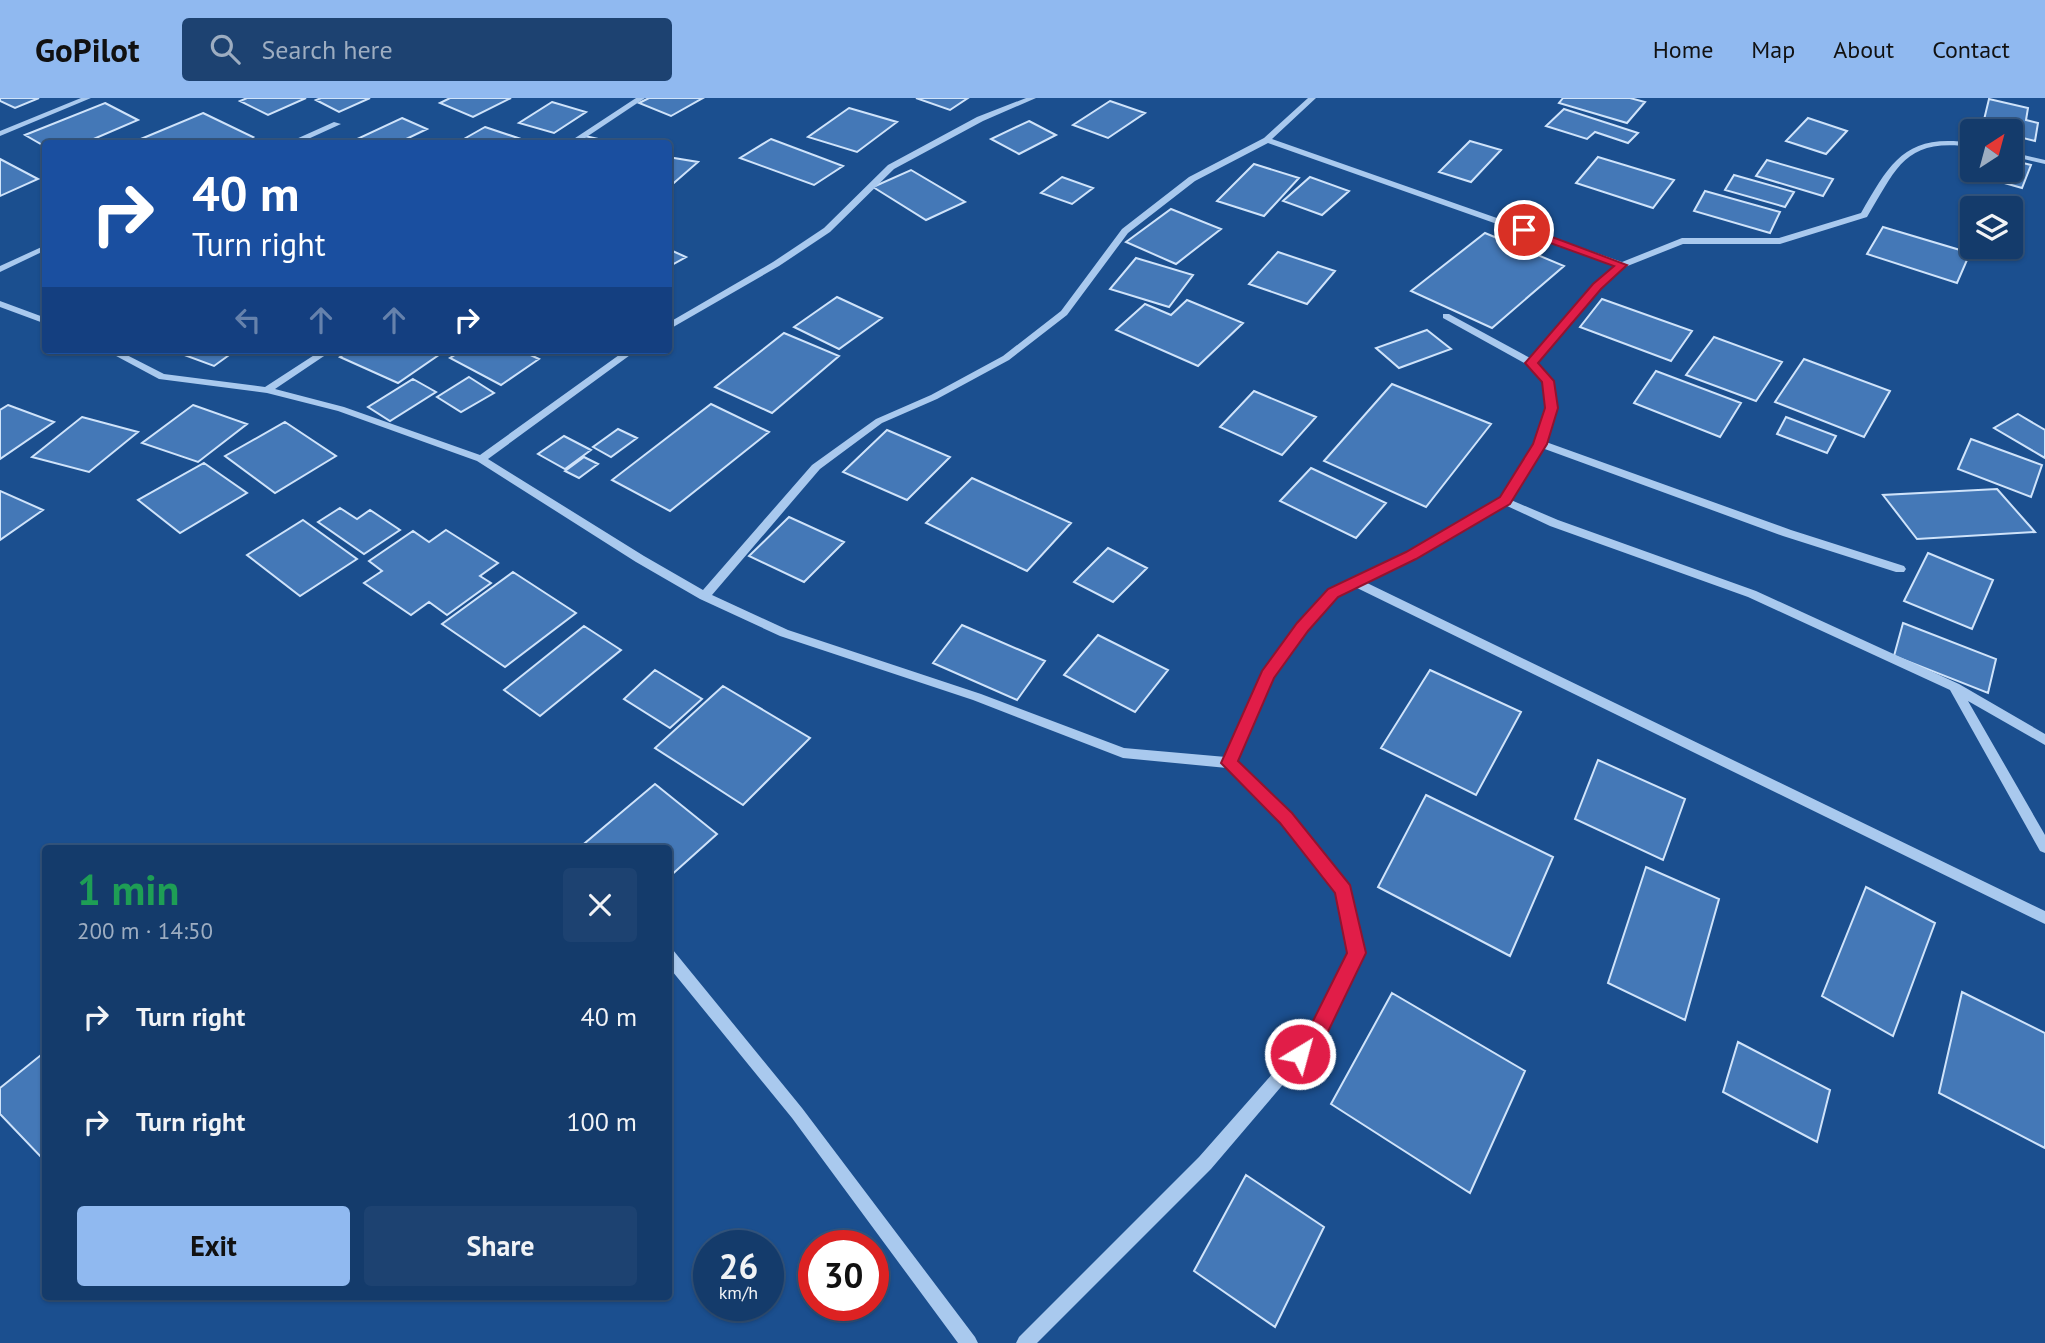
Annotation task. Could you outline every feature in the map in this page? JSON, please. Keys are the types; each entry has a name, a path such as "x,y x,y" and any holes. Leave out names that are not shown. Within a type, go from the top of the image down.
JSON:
{"street":[{"path":"0,134 87,98"},
{"path":"575,140 641,98"},
{"path":"672,325 776,264 827,230 891,167 980,119 1032,98"},
{"path":"704,596 816,467 879,421 934,397 1006,358 1064,313 1125,231 1192,179 1267,140 1312,98"},
{"path":"299,140 337,124"},
{"path":"1267,140 1622,265"},
{"path":"1531,363 1597,287 1622,265 1682,241 1780,241 1864,215 1892,166 1920,146 1960,142"},
{"path":"2023,157 2045,162"},
{"path":"0,269 42,249"},
{"path":"0,304 42,320"},
{"path":"1230,763 1268,675 1302,627 1333,593 1505,501 1540,444 1551,408 1548,381 1531,363 1446,316"},
{"path":"118,354 162,377 267,390 341,410 481,459 704,596 784,633 977,696 1124,753 1230,763 1286,818 1343,890 1356,953 1316,1035 1205,1163 1025,1343"},
{"path":"267,390 322,354"},
{"path":"481,459 626,354"},
{"path":"1540,444 1787,533 1900,569"},
{"path":"1505,501 1554,523 1752,594 1955,687 2045,740"},
{"path":"1356,583 2045,918"},
{"path":"1955,687 2045,847"},
{"path":"672,960 797,1113 969,1343"}],"building":[{"path":"0,98 39,98 15,108 0,101"},
{"path":"247,98 306,98 268,115 240,101"},
{"path":"370,98 339,112 316,100"},
{"path":"450,98 511,98 473,117 440,103"},
{"path":"649,98 703,98 671,116 639,103"},
{"path":"916,98 968,98 950,110"},
{"path":"1563,98 1630,98 1645,102 1627,123 1559,103"},
{"path":"1989,99 2028,108 2026,120 2038,123 2035,141 2023,138 2023,119 1984,119"},
{"path":"1110,101 1145,113 1108,138 1073,125"},
{"path":"552,102 586,112 554,133 519,123"},
{"path":"105,103 138,120 91,140 42,140 42,145 25,135"},
{"path":"849,108 897,122 857,152 808,137"},
{"path":"1564,109 1638,133 1628,143 1595,132 1587,139 1546,126"},
{"path":"203,113 253,137 247,140 138,140"},
{"path":"402,118 427,129 404,140 355,140"},
{"path":"1808,118 1847,131 1826,154 1786,141"},
{"path":"1029,121 1056,135 1019,154 991,139"},
{"path":"485,127 524,140 462,140"},
{"path":"585,136 603,140 580,140"},
{"path":"771,139 843,166 814,185 740,158"},
{"path":"1470,141 1501,150 1471,182 1439,172"},
{"path":"1598,157 1674,180 1653,208 1576,183"},
{"path":"672,158 698,162 672,185"},
{"path":"0,159 38,179 0,196"},
{"path":"1767,160 1833,179 1823,196 1756,176"},
{"path":"2023,163 2031,165 2022,188 2001,182 2023,182"},
{"path":"1254,164 1299,178 1264,216 1217,201"},
{"path":"911,170 965,202 926,220 873,187"},
{"path":"1734,175 1794,192 1785,207 1725,190"},
{"path":"1062,177 1093,188 1072,204 1041,193"},
{"path":"1310,177 1349,191 1322,215 1283,201"},
{"path":"1705,191 1780,212 1770,233 1694,211"},
{"path":"1171,209 1221,229 1176,264 1126,242"},
{"path":"1883,227 1960,250 1960,259 1967,259 1957,283 1867,254"},
{"path":"1485,233 1564,266 1492,328 1411,291"},
{"path":"672,251 686,257 672,265"},
{"path":"1278,252 1335,271 1307,304 1249,284"},
{"path":"1136,258 1193,275 1169,307 1110,289"},
{"path":"837,297 882,318 839,349 794,327"},
{"path":"1602,299 1692,331 1671,361 1580,327"},
{"path":"1187,300 1243,323 1198,366 1116,330 1145,304 1171,315"},
{"path":"1427,330 1451,349 1399,368 1376,348"},
{"path":"784,333 839,356 772,413 715,387"},
{"path":"1714,337 1782,362 1756,401 1686,375"},
{"path":"182,354 230,354 214,366"},
{"path":"345,354 440,354 398,383 340,357"},
{"path":"456,354 528,354 539,359 501,385 450,358"},
{"path":"1804,359 1890,391 1864,437 1775,402"},
{"path":"1656,371 1741,403 1720,437 1634,403"},
{"path":"469,377 494,393 461,412 437,397"},
{"path":"413,379 436,392 390,421 368,407"},
{"path":"1392,384 1491,424 1426,507 1324,461"},
{"path":"1254,391 1316,417 1282,455 1220,427"},
{"path":"711,404 769,432 670,511 612,480"},
{"path":"8,405 54,422 0,459 0,410"},
{"path":"193,405 247,424 198,462 142,443"},
{"path":"2018,414 2045,430 2045,458 1994,428"},
{"path":"82,417 138,432 89,472 32,457"},
{"path":"1786,417 1836,436 1827,453 1777,434"},
{"path":"285,422 336,456 275,493 225,456"},
{"path":"618,429 637,438 611,457 593,447"},
{"path":"887,430 950,457 907,500 843,472"},
{"path":"564,436 591,450 565,469 538,454"},
{"path":"1971,439 2042,465 2031,497 1958,469"},
{"path":"584,457 598,464 579,478 565,471"},
{"path":"204,463 247,493 180,533 138,500"},
{"path":"1311,468 1386,503 1356,538 1280,501"},
{"path":"972,478 1071,523 1027,571 926,523"},
{"path":"1997,489 2035,532 1917,539 1883,495"},
{"path":"0,491 43,510 0,540"},
{"path":"340,508 357,519 370,510 400,530 364,554 318,522"},
{"path":"789,517 844,542 804,582 749,556"},
{"path":"303,520 357,559 300,596 247,555"},
{"path":"446,530 498,563 480,576 491,583 447,615 429,602 411,615 364,583 382,571 369,561 413,531 429,542"},
{"path":"1108,548 1147,568 1113,602 1074,582"},
{"path":"1928,553 1993,580 1972,629 1904,601"},
{"path":"513,572 576,613 505,667 442,624"},
{"path":"1903,623 1996,659 1988,693 1894,656"},
{"path":"962,625 1045,661 1017,700 933,663"},
{"path":"584,626 621,650 540,716 504,690"},
{"path":"1098,635 1168,670 1135,712 1064,675"},
{"path":"655,670 702,699 670,728 624,699"},
{"path":"1430,670 1521,712 1476,795 1381,748"},
{"path":"723,686 810,738 743,805 655,748"},
{"path":"1598,760 1685,799 1663,860 1575,819"},
{"path":"655,784 717,834 672,874 672,845 585,843"},
{"path":"1426,795 1553,857 1510,956 1378,887"},
{"path":"1646,867 1719,899 1685,1020 1608,983"},
{"path":"1866,887 1935,923 1893,1036 1822,996"},
{"path":"1962,992 2045,1033 2045,1148 1939,1093"},
{"path":"1392,993 1525,1071 1470,1193 1331,1104"},
{"path":"1738,1042 1830,1090 1817,1142 1723,1092"},
{"path":"42,1054 41,1157 0,1114 0,1088"},
{"path":"1246,1175 1324,1227 1275,1327 1194,1271"}],"route":[{"path":"1300,1054 1316,1035 1356,953 1343,890 1286,818 1230,763 1268,675 1302,627 1333,593 1411,555 1505,501 1540,444 1551,408 1548,381 1531,363 1597,287 1622,265 1524,230"}]}
